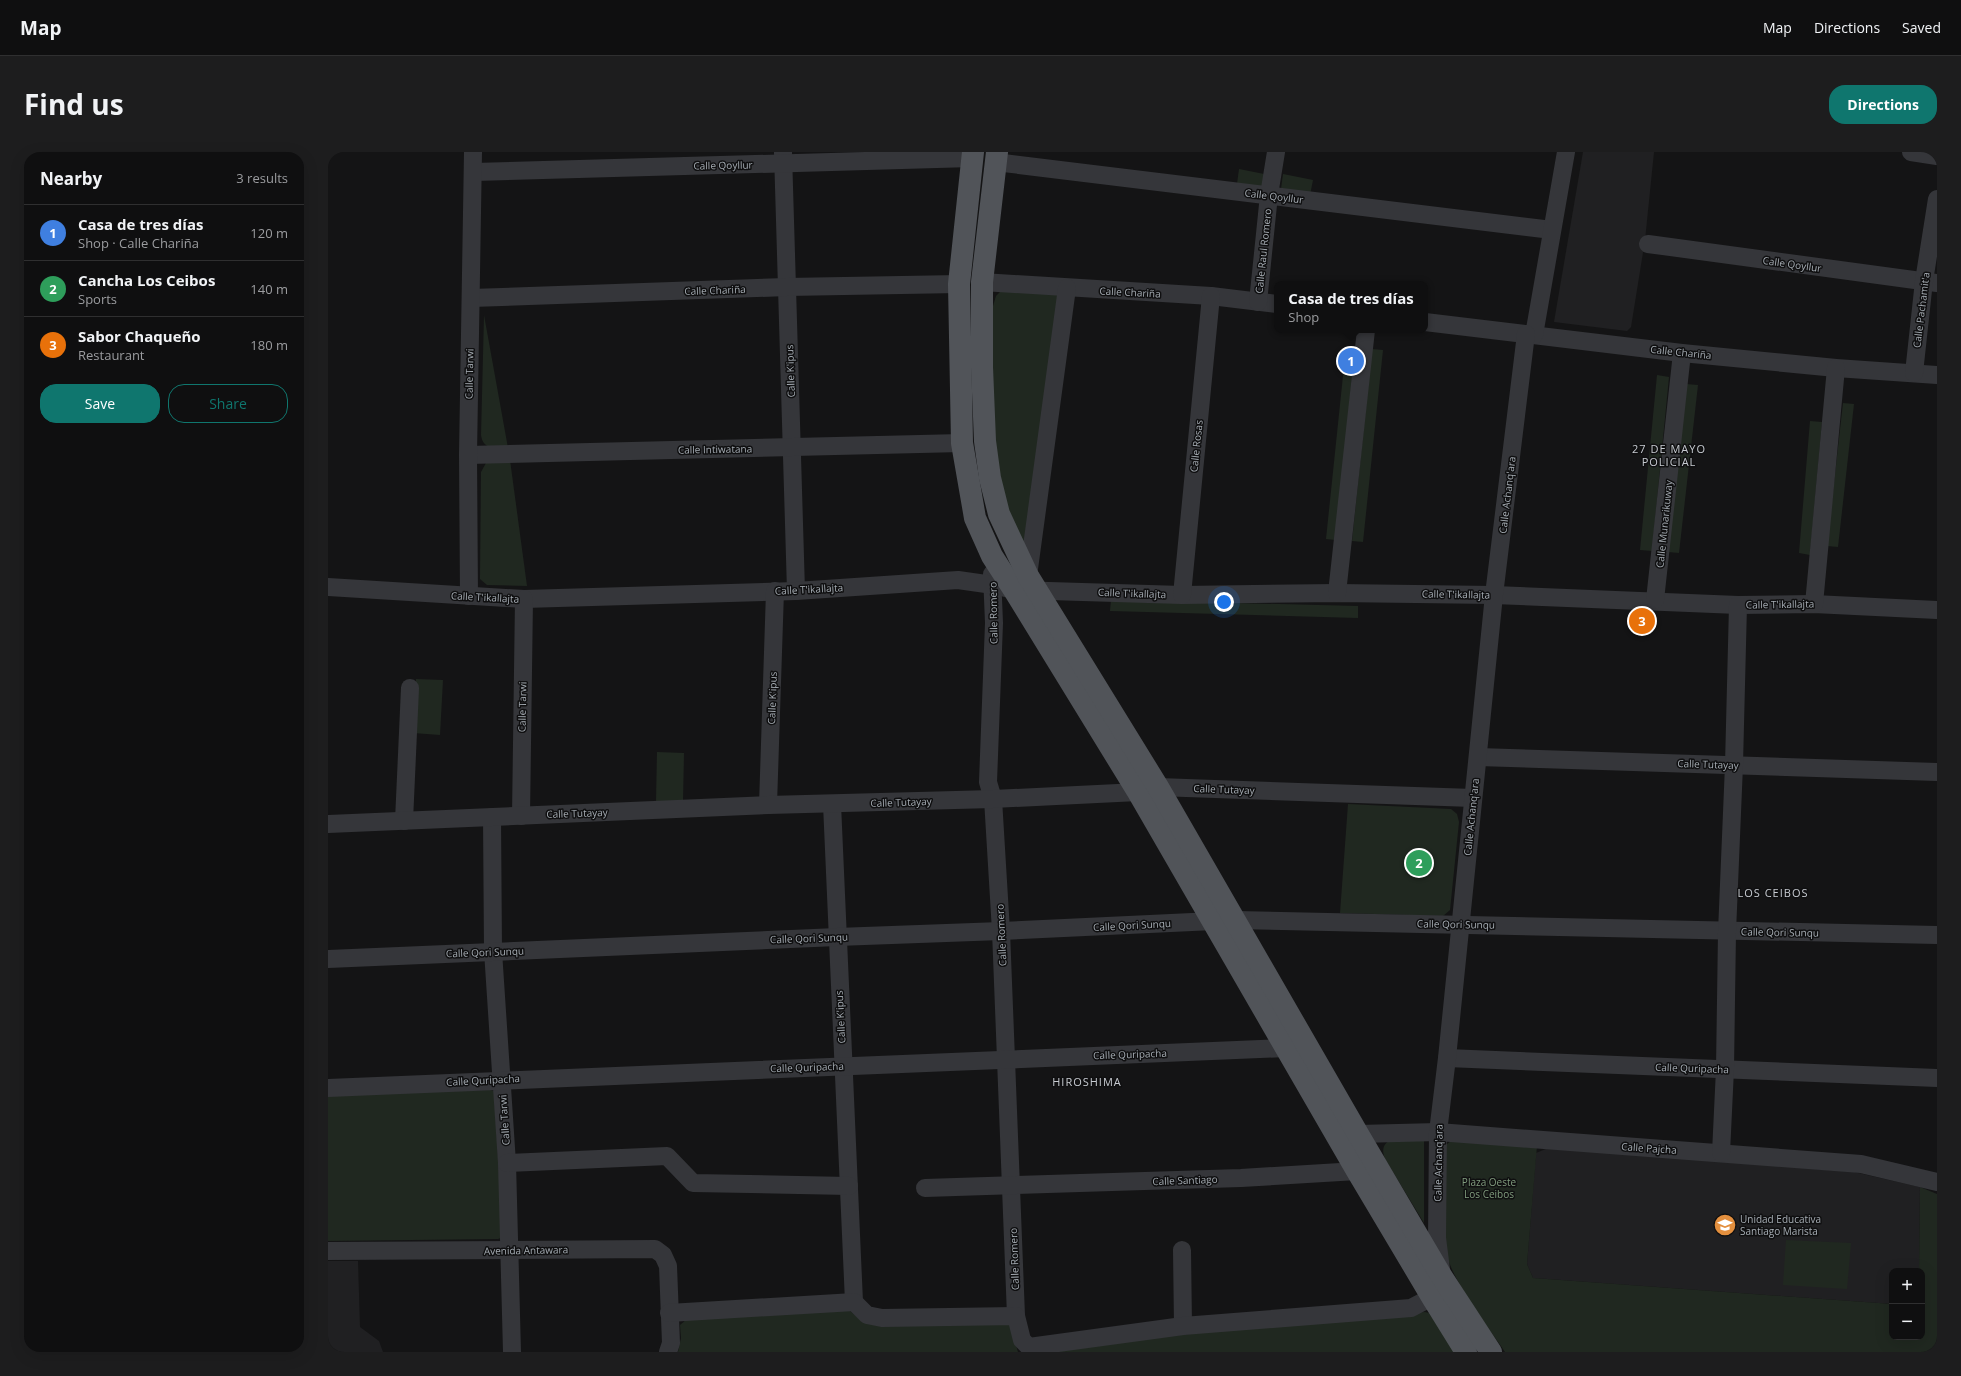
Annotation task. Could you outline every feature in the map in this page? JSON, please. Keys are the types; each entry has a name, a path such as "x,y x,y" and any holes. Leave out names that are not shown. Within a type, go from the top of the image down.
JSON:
{"main road":[{"path":"972,155 959,284 962,443 975,518 992,556 1026,585"},
{"path":"996,157 982,282 982,367 985,441 990,478 999,514 1026,585 1148,790 1235,920 1442,1277 1491,1352"},
{"path":"1148,790 1211,922 1432,1298 1466,1352"}],"street":[{"name":"Calle Tarwi","path":"469,596 468,455 474,172 473,152"},
{"name":"Calle Raul Romero","path":"1258,302 1269,195 1276,152"},
{"name":"Calle Achanq'ara","path":"1442,1277 1437,1238 1438,1132 1447,1058 1494,595 1530,335 1552,230 1566,152"},
{"path":"1911,152 1937,156"},
{"name":"Calle Qoyllur","path":"474,172 784,158 972,155"},
{"name":"Calle Qoyllur","path":"996,157 1269,195 1552,230"},
{"name":"Calle K'ipus","path":"784,158 796,591"},
{"name":"Calle Pachamit'a","path":"1914,373 1931,282 1937,199"},
{"name":"Calle Qoyllur","path":"1648,244 1931,282"},
{"name":"Calle Chariña","path":"982,282 1211,296 1274,304"},
{"name":"Calle Chariña","path":"471,298 787,287 959,284"},
{"path":"1026,585 1067,288"},
{"name":"Calle Rosas","path":"1182,595 1211,296"},
{"name":"Calle Chariña","path":"1428,322 1682,352 1836,368 1937,375"},
{"path":"1337,593 1366,333"},
{"name":"Calle Munarikuway","path":"1656,600 1682,352"},
{"path":"1814,604 1836,368"},
{"name":"Calle Intiwatana","path":"468,455 962,443"},
{"name":"Calle Romero","path":"992,556 994,623 988,782 993,799 1002,931 1005,1059 1012,1186 1016,1316 1022,1340 1029,1347 1183,1326"},
{"name":"Calle T'ikallajta","path":"328,587 524,599 796,591 958,580 993,585 1026,585 1182,595 1337,593 1494,595 1656,600 1738,605 1814,604 1937,610"},
{"name":"Calle K'ipus","path":"768,805 775,591"},
{"name":"Calle Tarwi","path":"521,816 524,599"},
{"path":"1721,1153 1725,1069 1727,932 1734,765 1738,605"},
{"path":"404,820 410,688"},
{"name":"Calle Tutayay","path":"1478,757 1937,772"},
{"name":"Calle Tutayay","path":"328,824 768,805 993,799 1148,790 1473,798"},
{"name":"Calle K'ipus","path":"832,804 854,1302"},
{"name":"Calle Tarwi","path":"492,817 493,951 507,1163 512,1352"},
{"name":"Calle Qori Sunqu","path":"328,958 1002,931 1235,920 1460,924 1727,932 1937,935"},
{"name":"Calle Quripacha","path":"328,1088 501,1079 1286,1048"},
{"name":"Calle Quripacha","path":"1447,1058 1937,1078"},
{"name":"Calle Pajcha","path":"1358,1134 1438,1132 1861,1164 1937,1182"},
{"path":"507,1163 667,1156 693,1183 849,1186"},
{"name":"Calle Santiago","path":"925,1188 1242,1178 1357,1171"},
{"name":"Avenida Antawara","path":"328,1251 655,1249 663,1255 668,1266 669,1313"},
{"path":"1182,1250 1183,1326 1411,1308 1432,1298 1442,1277"},
{"path":"668,1352 671,1343 669,1313 854,1302 867,1315 882,1318 1016,1316"}],"shaded area":[{"path":"1583,152 1654,152 1645,240 1631,327 1627,331 1554,322"},
{"name":"Unidad Educativa Santiago Marista","path":"1548,1148 1854,1172 1920,1187 1919,1268 1889,1268 1889,1304 1533,1278 1527,1264 1536,1153"},
{"path":"328,1261 358,1261 360,1327 379,1341 383,1352 328,1352"}],"green space":[{"path":"1239,169 1269,175 1266,190 1237,184"},
{"path":"1283,174 1313,180 1310,195 1281,189"},
{"path":"1002,290 1058,294 1029,541 1023,545 1009,517 996,458 991,364 993,306 996,296"},
{"path":"484,315 508,448 494,448 487,446 482,440 481,435"},
{"path":"1346,347 1355,348 1336,540 1326,539"},
{"path":"1372,349 1383,350 1363,542 1352,541"},
{"path":"1657,375 1669,377 1652,551 1640,550"},
{"path":"1686,384 1698,385 1679,553 1668,552"},
{"path":"1843,403 1854,404 1838,547 1827,546"},
{"path":"1810,421 1822,422 1810,555 1799,553"},
{"path":"510,460 527,586 487,585 480,579 481,472 486,463"},
{"path":"1111,600 1358,606 1358,618 1110,611"},
{"path":"416,679 443,680 440,735 413,733"},
{"path":"657,752 684,753 683,801 656,802"},
{"path":"1348,804 1451,809 1457,814 1459,822 1450,910 1443,916 1340,913"},
{"path":"494,1091 503,1237 498,1239 328,1241 328,1095"},
{"path":"1390,1140 1424,1141 1424,1223 1385,1159 1383,1148"},
{"name":"Plaza Oeste Los Ceibos","path":"1452,1140 1537,1146 1527,1264 1533,1278 1889,1304 1889,1340 1925,1340 1925,1268 1919,1268 1920,1187 1937,1194 1937,1352 1505,1352 1463,1290 1450,1265 1447,1255 1443,1214 1446,1145"},
{"path":"1786,1240 1851,1243 1847,1289 1783,1285"},
{"path":"849,1310 863,1322 1009,1322 1018,1352 678,1352 681,1338 680,1325 686,1320"},
{"path":"1425,1312 1429,1313 1455,1352 1053,1352 1145,1339 1238,1329"}],"place":[{"name":"Casa de tres días","path":"1351,361"},
{"name":"Sabor Chaqueño","path":"1642,621"},
{"name":"Cancha Los Ceibos","path":"1419,863"},
{"name":"Unidad Educativa Santiago Marista","path":"1725,1225"}],"district":[{"name":"27 DE MAYO POLICIAL","path":"1669,455"},
{"name":"LOS CEIBOS","path":"1773,893"},
{"name":"HIROSHIMA","path":"1087,1082"}]}
